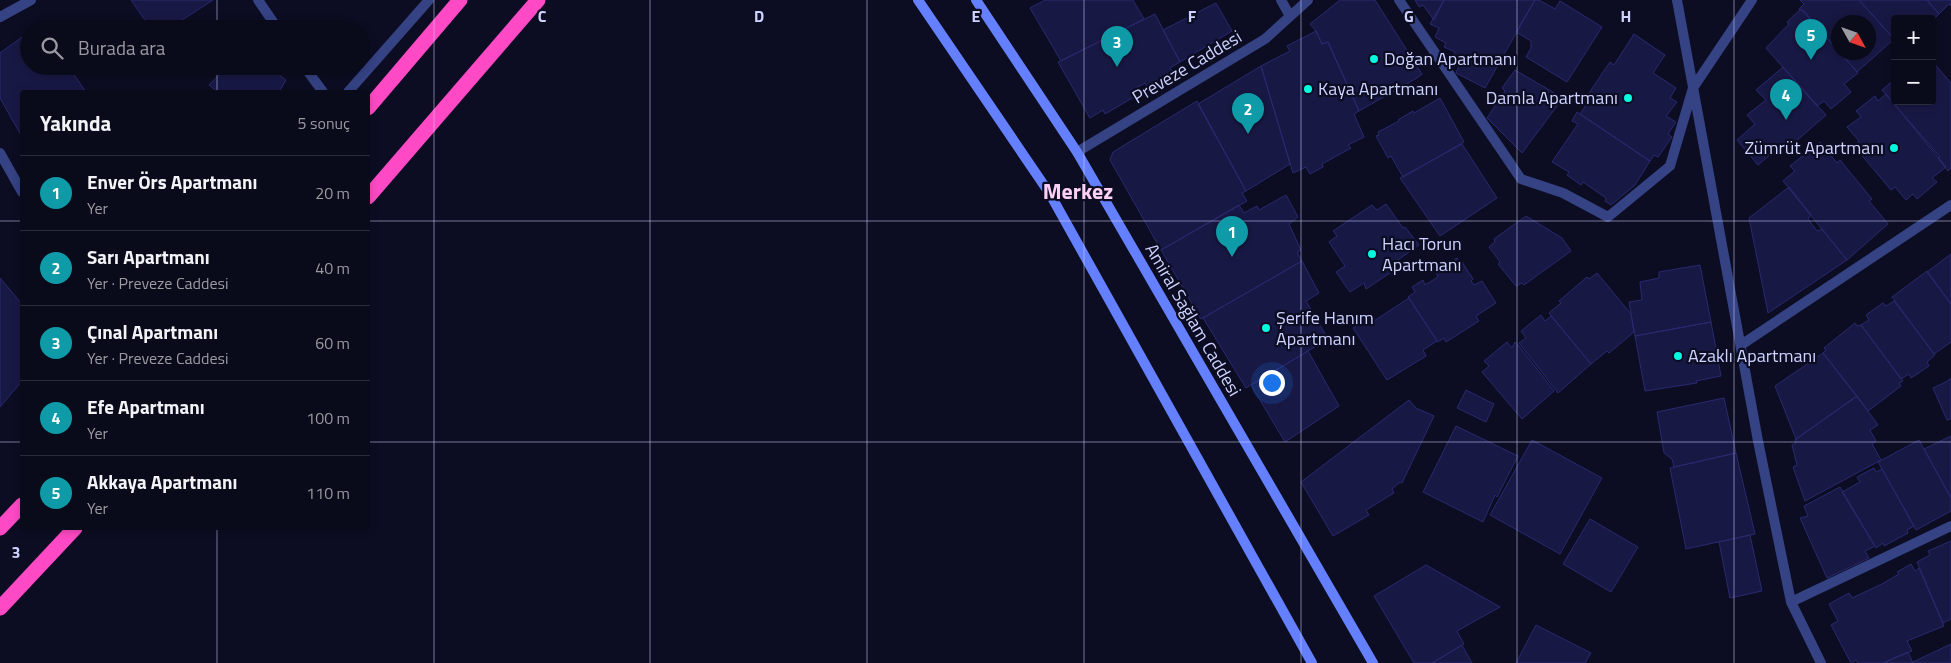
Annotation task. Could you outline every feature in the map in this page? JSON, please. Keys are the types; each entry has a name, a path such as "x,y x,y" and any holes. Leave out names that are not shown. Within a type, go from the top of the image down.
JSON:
{"highway":[{"path":"370,106 460,0"},
{"path":"370,195 538,0"},
{"path":"0,528 20,507"},
{"path":"0,608 73,530"}],"main road":[{"path":"918,0 1050,194 1312,663"},
{"name":"Amiral Sağlam Caddesi","path":"976,0 1077,152 1373,663"}],"street":[{"path":"0,17 31,0"},
{"path":"258,0 272,20"},
{"path":"370,67 429,0"},
{"path":"1281,0 1290,16"},
{"name":"Preveze Caddesi","path":"1077,152 1265,39 1308,0"},
{"path":"1399,0 1522,179 1563,193 1608,217 1670,166 1693,88 1752,0"},
{"path":"1677,0 1791,602 1821,663"},
{"path":"311,75 322,90"},
{"path":"350,90 363,75"},
{"path":"0,153 20,188"},
{"path":"1741,345 1951,205"},
{"path":"1791,602 1951,526"}],"building":[{"path":"131,0 213,0 182,20 145,20"},
{"path":"1045,0 1133,0 1144,19 1061,61 1030,8"},
{"name":"Doğan Apartmanı","path":"1340,0 1375,0 1422,74 1359,111 1328,42 1322,44 1316,31 1310,24"},
{"path":"1415,0 1444,0 1434,20 1423,5 1419,7"},
{"path":"1444,0 1535,0 1485,88 1456,73 1460,63 1452,58 1455,52 1444,47 1446,43 1435,37 1439,28 1430,24"},
{"path":"1535,0 1539,0 1555,9 1560,1 1602,27 1567,82 1526,57 1531,48 1531,41 1516,32"},
{"path":"1800,0 1859,0 1872,15 1831,15 1831,43 1805,12 1799,9 1804,4"},
{"path":"1859,0 1927,0 1939,14 1936,17 1936,15 1891,15 1891,36 1876,19 1876,15 1872,15"},
{"path":"1927,0 1951,0 1951,6 1949,4 1939,14"},
{"path":"1216,3 1232,31 1180,62 1163,30"},
{"path":"1801,9 1831,43 1831,60 1846,60 1858,73 1844,84 1851,92 1831,109 1824,101 1817,106 1766,48 1789,24 1787,22"},
{"path":"1155,14 1180,62 1170,68 1174,74 1148,90 1145,83 1131,91 1134,97 1105,114 1103,110 1090,118 1058,62"},
{"path":"1876,19 1891,36 1891,42 1876,55"},
{"name":"Kaya Apartmanı","path":"1316,31 1322,44 1328,42 1359,111 1354,114 1364,137 1348,145 1351,148 1322,164 1323,167 1310,174 1306,167 1293,173 1261,66 1290,51 1287,46"},
{"name":"Damla Apartmanı","path":"1634,34 1665,55 1653,73 1676,88 1670,98 1677,102 1666,116 1676,122 1668,134 1672,137 1658,157 1654,155 1650,161 1580,114 1589,101 1585,99 1610,62 1614,65"},
{"path":"20,39 20,75 74,75 85,90 20,90 20,133 0,98 0,53"},
{"path":"1847,60 1870,60 1857,72"},
{"path":"1261,66 1290,164 1246,191 1198,104"},
{"path":"1936,66 1951,83 1951,168 1948,171 1938,158 1940,157 1895,105 1936,105"},
{"path":"1783,67 1826,115 1787,149 1783,144 1758,165 1737,140 1755,124 1747,115 1766,100 1756,90"},
{"path":"1515,70 1563,98 1522,153 1487,118 1505,91 1502,88"},
{"path":"219,75 279,75 286,80 280,90 215,90 209,85"},
{"path":"1891,82 1891,100 1882,90"},
{"name":"Zümrüt Apartmanı","path":"1886,94 1891,100 1891,105 1895,105 1946,167 1932,178 1937,182 1917,199 1913,194 1906,200 1895,187 1891,190 1854,146 1859,141 1847,127 1861,117 1856,111 1875,96 1878,101"},
{"path":"1440,98 1464,142 1403,177 1391,156 1388,158 1376,136 1379,135 1378,132 1413,111 1414,113"},
{"path":"1197,101 1246,191 1242,193 1247,201 1161,250 1110,160 1113,152"},
{"path":"1577,112 1650,161 1635,185 1611,205 1605,201 1606,198 1583,182 1581,185 1567,175 1569,172 1552,162 1578,124 1572,121"},
{"path":"1820,142 1837,163 1840,160 1872,199 1869,201 1888,224 1847,260 1783,181 1795,171 1790,166"},
{"path":"1462,144 1497,198 1440,236 1400,178"},
{"path":"1789,187 1811,215 1808,219 1817,231 1822,229 1847,260 1768,313 1749,218"},
{"path":"1286,195 1298,217 1289,224 1301,250 1297,252 1302,261 1201,319 1161,250 1239,205 1244,213 1257,206 1259,210"},
{"name":"Hacı Torun Apartmanı","path":"1386,204 1403,228 1405,227 1419,245 1395,262 1399,267 1366,289 1364,283 1350,292 1336,272 1345,266 1329,242 1337,236 1333,231 1372,205 1377,210"},
{"path":"1526,216 1562,238 1571,251 1524,285 1522,283 1516,286 1498,264 1500,262 1489,247 1495,242 1494,239"},
{"path":"1951,254 1951,304 1927,272"},
{"path":"1457,258 1460,263 1462,262 1473,279 1471,281 1474,285 1482,281 1496,303 1476,316 1479,321 1446,342 1444,338 1438,342 1408,297 1415,292 1412,287 1423,280 1425,285 1438,277 1436,272"},
{"name":"Şerife Hanım Apartmanı","path":"1302,261 1319,293 1306,301 1328,339 1246,388 1203,318"},
{"path":"1700,265 1711,322 1635,336 1629,302 1642,300 1640,282 1659,278 1659,272"},
{"path":"1927,271 1951,304 1951,342 1934,354 1892,297"},
{"path":"1597,273 1631,314 1634,332 1609,353 1607,351 1591,364 1549,313 1561,303 1559,301 1587,277 1589,279"},
{"path":"0,278 20,302 20,383 0,407"},
{"name":"Hacı Torun Apartmanı","path":"1409,298 1437,341 1423,350 1426,356 1387,380 1353,328 1371,316 1374,321"},
{"path":"1894,301 1935,355 1927,362 1929,366 1911,378 1909,374 1901,379 1861,325 1869,320 1866,315 1883,303 1886,306"},
{"path":"1541,315 1545,321 1551,316 1591,364 1558,393 1519,343 1526,338 1521,331"},
{"name":"Azaklı Apartmanı","path":"1711,322 1721,376 1696,381 1697,383 1645,391 1635,336"},
{"path":"1855,323 1857,326 1861,325 1903,381 1899,383 1901,386 1868,411 1823,353 1826,350 1824,348"},
{"path":"1507,342 1512,348 1515,342 1519,346 1554,391 1522,419 1482,372 1489,366 1484,361"},
{"path":"1308,351 1339,406 1285,442 1251,385"},
{"path":"1823,353 1857,396 1796,439 1775,386"},
{"path":"1951,378 1951,419 1947,420 1933,388"},
{"path":"1466,390 1494,404 1486,422 1457,408"},
{"path":"1857,396 1878,425 1870,430 1876,441 1872,444 1881,460 1805,501 1793,467 1797,465 1792,445 1796,443 1795,440"},
{"path":"1724,398 1736,453 1674,467 1672,459 1664,453 1657,412"},
{"path":"1409,400 1416,408 1434,416 1402,483 1400,482 1392,489 1394,493 1366,510 1369,515 1333,536 1301,482"},
{"path":"1456,426 1518,456 1497,497 1495,495 1483,522 1423,492"},
{"path":"1951,436 1951,498 1924,449"},
{"path":"1532,440 1602,478 1560,554 1490,515"},
{"path":"1919,440 1951,498 1951,511 1916,530 1878,462"},
{"path":"1736,453 1755,534 1686,549 1670,468"},
{"path":"1874,468 1876,472 1882,469 1914,526 1907,530 1908,533 1884,546 1883,543 1876,548 1842,492 1860,482 1857,477"},
{"path":"1840,487 1875,546 1865,551 1869,558 1827,578 1800,518 1808,516 1804,506"},
{"path":"1590,519 1638,547 1611,592 1563,564"},
{"path":"1750,535 1762,591 1730,598 1719,542"},
{"path":"1951,541 1951,619 1943,623 1917,562 1930,555 1928,551"},
{"path":"1911,564 1915,571 1919,568 1944,626 1907,641 1912,651 1883,663 1858,663 1856,660 1851,663 1831,625 1838,621 1829,604 1849,593 1852,598 1882,584"},
{"path":"1426,565 1500,607 1457,631 1464,644 1432,663 1414,663 1374,596"},
{"path":"1536,625 1591,653 1585,663 1516,663"},
{"path":"1951,644 1951,663 1913,663 1913,662"},
{"path":"1462,645 1472,663 1432,663"},
{"path":"1908,652 1913,663 1883,663"}],"place":[{"name":"Doğan Apartmanı","path":"1374,59"},
{"name":"Akkaya Apartmanı","path":"1811,60"},
{"name":"Çınal Apartmanı","path":"1117,67"},
{"name":"Kaya Apartmanı","path":"1308,89"},
{"name":"Damla Apartmanı","path":"1628,98"},
{"name":"Efe Apartmanı","path":"1786,120"},
{"name":"Sarı Apartmanı","path":"1248,134"},
{"name":"Zümrüt Apartmanı","path":"1894,148"},
{"name":"Hacı Torun Apartmanı","path":"1372,254"},
{"name":"Enver Örs Apartmanı","path":"1232,257"},
{"name":"Şerife Hanım Apartmanı","path":"1266,328"},
{"name":"Azaklı Apartmanı","path":"1678,356"}],"district":[{"name":"Merkez","path":"1078,191"}]}
